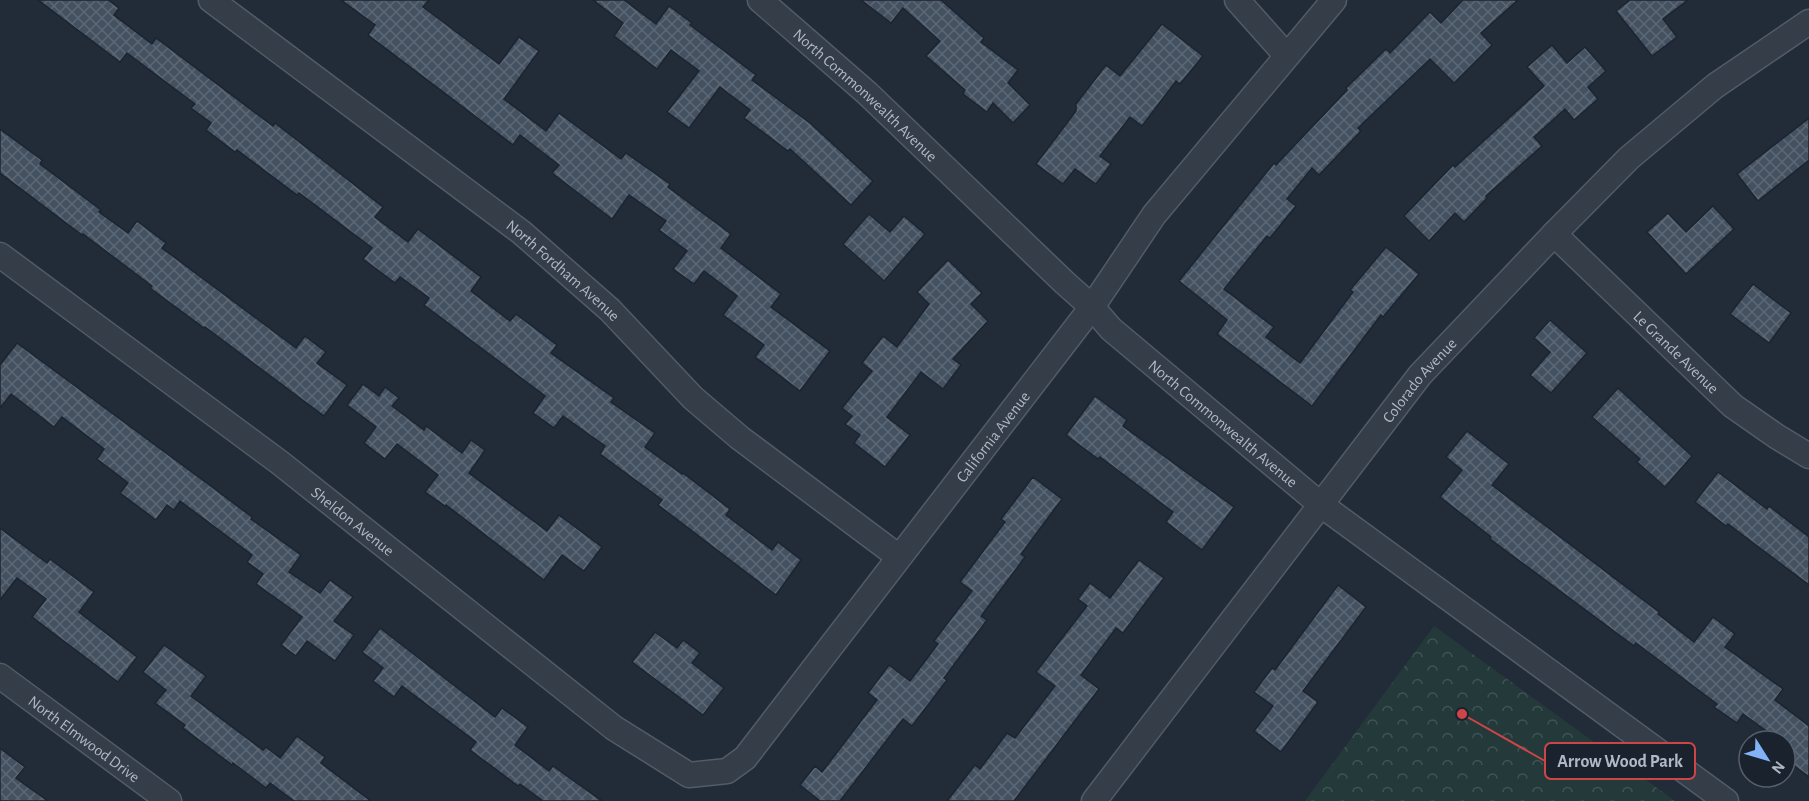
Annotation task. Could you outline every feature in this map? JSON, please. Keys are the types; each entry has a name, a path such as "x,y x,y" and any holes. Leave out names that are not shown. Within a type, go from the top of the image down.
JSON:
{"street":[{"name":"North Fordham Avenue","path":"211,0 521,232 610,310 693,398 740,438 899,557"},
{"name":"North Commonwealth Avenue","path":"760,0 867,93 1092,307 1111,329 1320,504 1726,801"},
{"path":"1237,0 1286,55"},
{"name":"California Avenue","path":"710,773 727,771 745,758 1092,307 1154,215 1334,0"},
{"name":"Colorado Avenue","path":"1094,801 1420,375 1629,158 1715,86 1809,22"},
{"name":"Le Grande Avenue","path":"1554,234 1733,406 1809,456"},
{"name":"Sheldon Avenue","path":"0,255 279,462 614,728 689,775 710,773"},
{"name":"North Elmwood Drive","path":"0,676 169,801"}],"green space":[{"path":"1434,626 1675,801 1305,801"}],"building":[{"path":"38,0 108,0 119,8 114,15 152,44 156,38 273,126 275,123 383,207 375,217 408,242 418,229 481,277 471,291 510,321 516,314 557,345 551,353 614,398 611,402 655,433 645,447 730,509 726,515 772,550 778,542 801,560 776,595 658,505 662,500 600,454 605,446 563,416 554,428 533,413 545,396 424,305 429,298 400,277 395,283 363,259 372,248 299,193 297,195 206,130 211,123 191,108 195,104 127,53 120,62"},
{"path":"341,0 429,0 423,7 499,64 519,37 539,51 504,99 546,131 559,113 621,159 626,153 670,184 668,187 731,234 721,248 781,294 771,307 830,351 800,391 755,357 764,345 723,315 737,296 704,271 694,284 673,269 687,251 659,230 666,221 629,195 612,219 552,173 559,165 520,135 513,145 368,35 375,25"},
{"path":"593,0 624,0 656,24 669,6 692,23 690,25 756,75 752,80 810,123 873,181 851,205 790,149 788,151 744,118 750,110 720,87 689,128 667,112 699,71 671,50 657,69 614,36 623,23"},
{"path":"861,0 941,0 984,38 981,42 1018,70 1008,83 1030,105 1013,123 993,103 987,112 963,94 965,90 926,56 940,41 903,8 891,23"},
{"path":"1463,0 1518,0 1481,33 1492,45 1454,83 1430,59 1358,128 1361,131 1319,175 1312,168 1287,199 1296,206 1270,238 1267,236 1224,289 1274,327 1266,337 1300,363 1353,292 1350,290 1386,247 1419,274 1383,317 1381,315 1312,406 1217,334 1227,320 1179,281 1274,163 1276,165 1347,90 1346,88 1386,49 1390,53 1430,12 1441,23"},
{"path":"1630,0 1688,0 1663,19 1677,37 1652,56 1616,11"},
{"path":"1162,24 1203,56 1180,84 1176,81 1142,126 1130,117 1100,156 1111,164 1096,184 1075,169 1063,184 1036,164 1076,111 1076,104 1106,65 1120,76"},
{"path":"1552,45 1567,63 1585,47 1606,71 1588,87 1598,99 1574,120 1565,109 1534,137 1542,146 1486,196 1487,198 1464,222 1455,213 1429,241 1404,216 1453,165 1455,167 1544,86 1527,67"},
{"path":"1809,118 1809,160 1758,201 1737,174"},
{"path":"0,129 42,160 40,164 101,210 99,212 128,233 137,221 166,243 162,248 296,348 305,336 326,352 317,363 347,385 324,416 150,288 152,286 0,173"},
{"path":"1713,206 1734,229 1686,274 1647,232 1668,213 1686,232"},
{"path":"869,214 890,232 904,216 925,234 884,281 843,244"},
{"path":"948,260 982,293 971,304 988,321 953,359 961,365 943,389 921,372 887,417 910,435 885,467 854,443 860,435 845,424 852,416 842,408 872,371 862,363 883,336 897,347 929,304 917,292"},
{"path":"1753,284 1791,313 1769,343 1730,314"},
{"path":"1550,320 1587,353 1551,393 1530,375 1550,352 1534,338"},
{"path":"17,343 301,555 289,572 320,593 330,580 353,597 334,621 354,635 335,661 307,641 296,656 281,645 302,617 256,584 263,574 247,562 252,555 180,501 174,510 167,505 156,520 120,493 128,483 97,459 104,449 62,417 54,427 11,394 0,408 0,365"},
{"path":"363,384 379,396 385,387 399,398 392,406 424,430 426,426 462,453 471,440 485,450 469,473 547,531 559,515 602,547 584,571 562,555 544,580 446,505 425,492 438,475 397,444 385,459 364,443 376,427 347,405"},
{"path":"1618,388 1692,456 1665,487 1637,462 1640,459 1592,417"},
{"path":"1095,396 1127,420 1123,426 1234,507 1202,550 1166,522 1173,512 1100,457 1098,459 1066,435"},
{"path":"1467,431 1509,464 1492,485 1659,612 1658,614 1694,642 1713,617 1735,634 1725,647 1783,689 1775,700 1809,726 1809,777 1797,768 1797,729 1764,729 1743,714 1737,723 1714,707 1717,704 1636,643 1634,646 1490,539 1491,537 1440,497 1462,470 1446,457"},
{"path":"1718,472 1767,509 1769,506 1809,537 1809,585 1695,502"},
{"path":"1033,477 1062,499 1021,554 1025,557 981,616 987,620 944,678 947,680 912,726 903,719 840,801 820,801 800,785 815,766 822,772 877,700 868,693 889,665 910,681 938,644 934,641 972,591 960,582 1005,522 1001,519"},
{"path":"0,528 47,563 50,559 94,592 79,612 137,657 118,682 32,617 46,599 17,578 0,600"},
{"path":"1139,560 1164,578 1123,633 1116,628 1081,675 1099,689 1014,801 947,801 975,765 980,769 1007,733 1015,738 1055,686 1036,672 1087,606 1078,599 1090,583 1110,598"},
{"path":"1338,585 1366,607 1303,691 1318,702 1281,752 1254,731 1273,706 1254,692 1272,668 1275,670"},
{"path":"380,628 495,717 502,708 528,727 515,745 549,771 553,766 602,801 543,801 520,784 518,786 470,750 476,742 402,686 394,697 373,681 383,668 362,652"},
{"path":"655,632 677,648 683,640 700,653 692,663 724,688 703,715 632,662"},
{"path":"164,645 206,676 191,696 263,750 266,747 280,758 297,736 325,757 321,763 371,801 294,801 270,783 266,788 233,763 232,765 183,728 185,725 155,703 166,690 143,672"},
{"path":"0,748 25,767 16,778 48,801 0,801"}],"place":[{"name":"Arrow Wood Park","path":"1462,714"}]}
